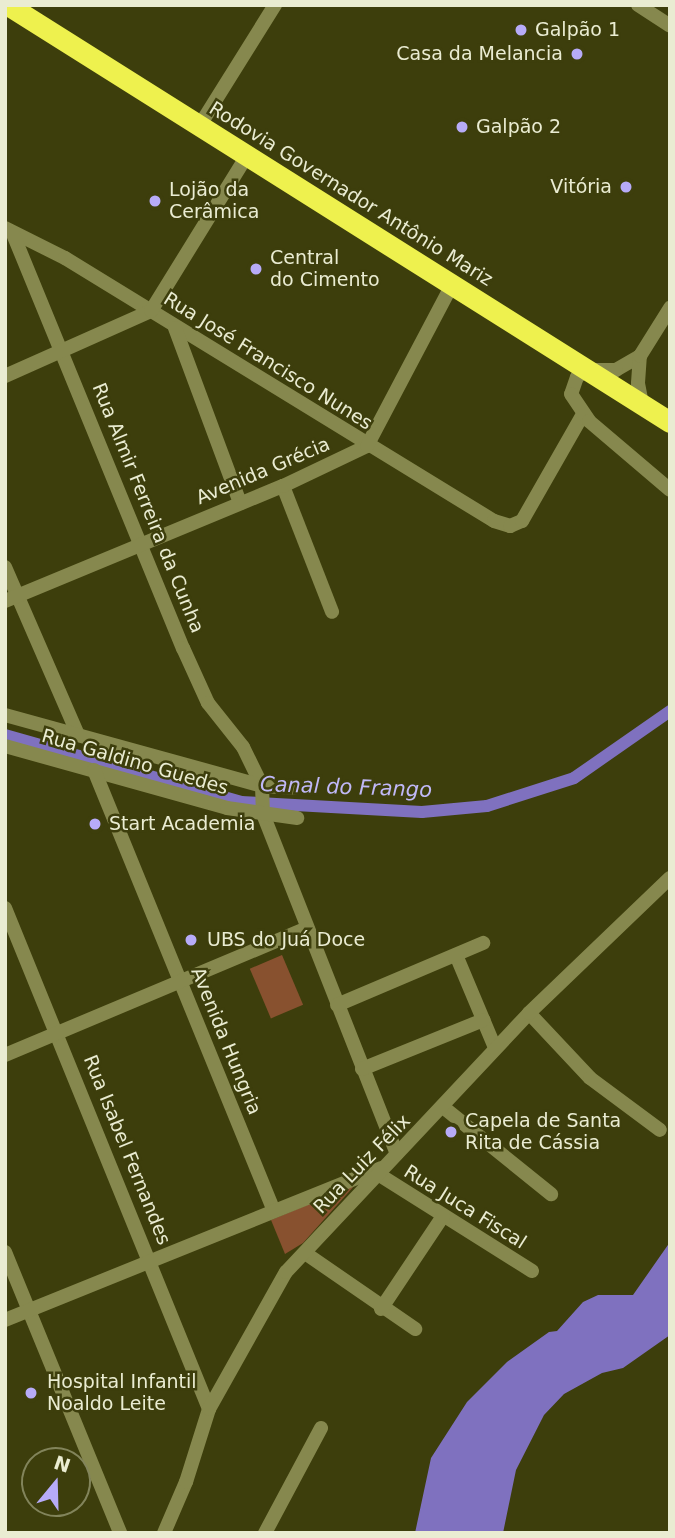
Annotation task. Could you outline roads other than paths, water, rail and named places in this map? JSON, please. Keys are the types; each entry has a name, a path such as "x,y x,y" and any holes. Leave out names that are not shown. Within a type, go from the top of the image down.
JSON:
{"highway":[{"name":"Rodovia Governador Antônio Mariz","path":"8,5 670,422"}],"street":[{"path":"200,125 275,5"},
{"path":"638,5 668,21"},
{"path":"5,376 151,311 248,154"},
{"name":"Rua José Francisco Nunes","path":"9,231 65,258 367,446 494,521 510,526 522,521 583,414"},
{"name":"Rua Almir Ferreira da Cunha","path":"9,231 65,351 208,703 243,747 262,789 263,811 397,1154"},
{"path":"367,446 452,285"},
{"path":"642,404 637,377 640,356 670,308"},
{"path":"175,328 240,503"},
{"path":"640,356 615,370 587,370 577,377 571,394 583,414 670,490"},
{"name":"Avenida Grécia","path":"11,598 283,486 367,446"},
{"path":"283,486 332,612"},
{"path":"5,567 11,598 78,735"},
{"name":"Rua Galdino Guedes","path":"5,715 262,789 295,788"},
{"name":"Rua Galdino Guedes","path":"5,746 297,818"},
{"name":"Avenida Hungria","path":"94,770 274,1210"},
{"name":"Rua Luiz Félix","path":"164,1533 186,1482 209,1409 270,1295 305,1253 495,1048 670,878"},
{"name":"Rua Isabel Fernandes","path":"5,908 59,1034 209,1409"},
{"path":"5,1055 183,984 307,928"},
{"path":"337,1005 483,943"},
{"path":"456,955 495,1048"},
{"path":"529,1013 590,1078 660,1130"},
{"path":"362,1069 483,1020"},
{"path":"443,1107 551,1194"},
{"path":"5,1320 274,1210 381,1171"},
{"name":"Rua Juca Fiscal","path":"381,1171 443,1216 532,1271"},
{"path":"381,1309 443,1216"},
{"path":"5,1252 120,1533"},
{"path":"305,1253 381,1309 415,1329"},
{"path":"265,1533 321,1429"}],"waterway":[{"name":"Canal do Frango","path":"5,735 241,802 422,812 487,806 574,778 670,711"}],"place":[{"name":"Galpão 1","path":"521,30"},
{"name":"Casa da Melancia","path":"577,54"},
{"name":"Galpão 2","path":"462,127"},
{"name":"Vitória","path":"626,187"},
{"name":"Lojão da Cerâmica","path":"155,201"},
{"name":"Central do Cimento","path":"256,269"},
{"name":"Start Academia","path":"95,824"},
{"name":"UBS do Juá Doce","path":"191,940"},
{"name":"Capela de Santa Rita de Cássia","path":"451,1132"},
{"name":"Hospital Infantil Noaldo Leite","path":"31,1393"}]}
